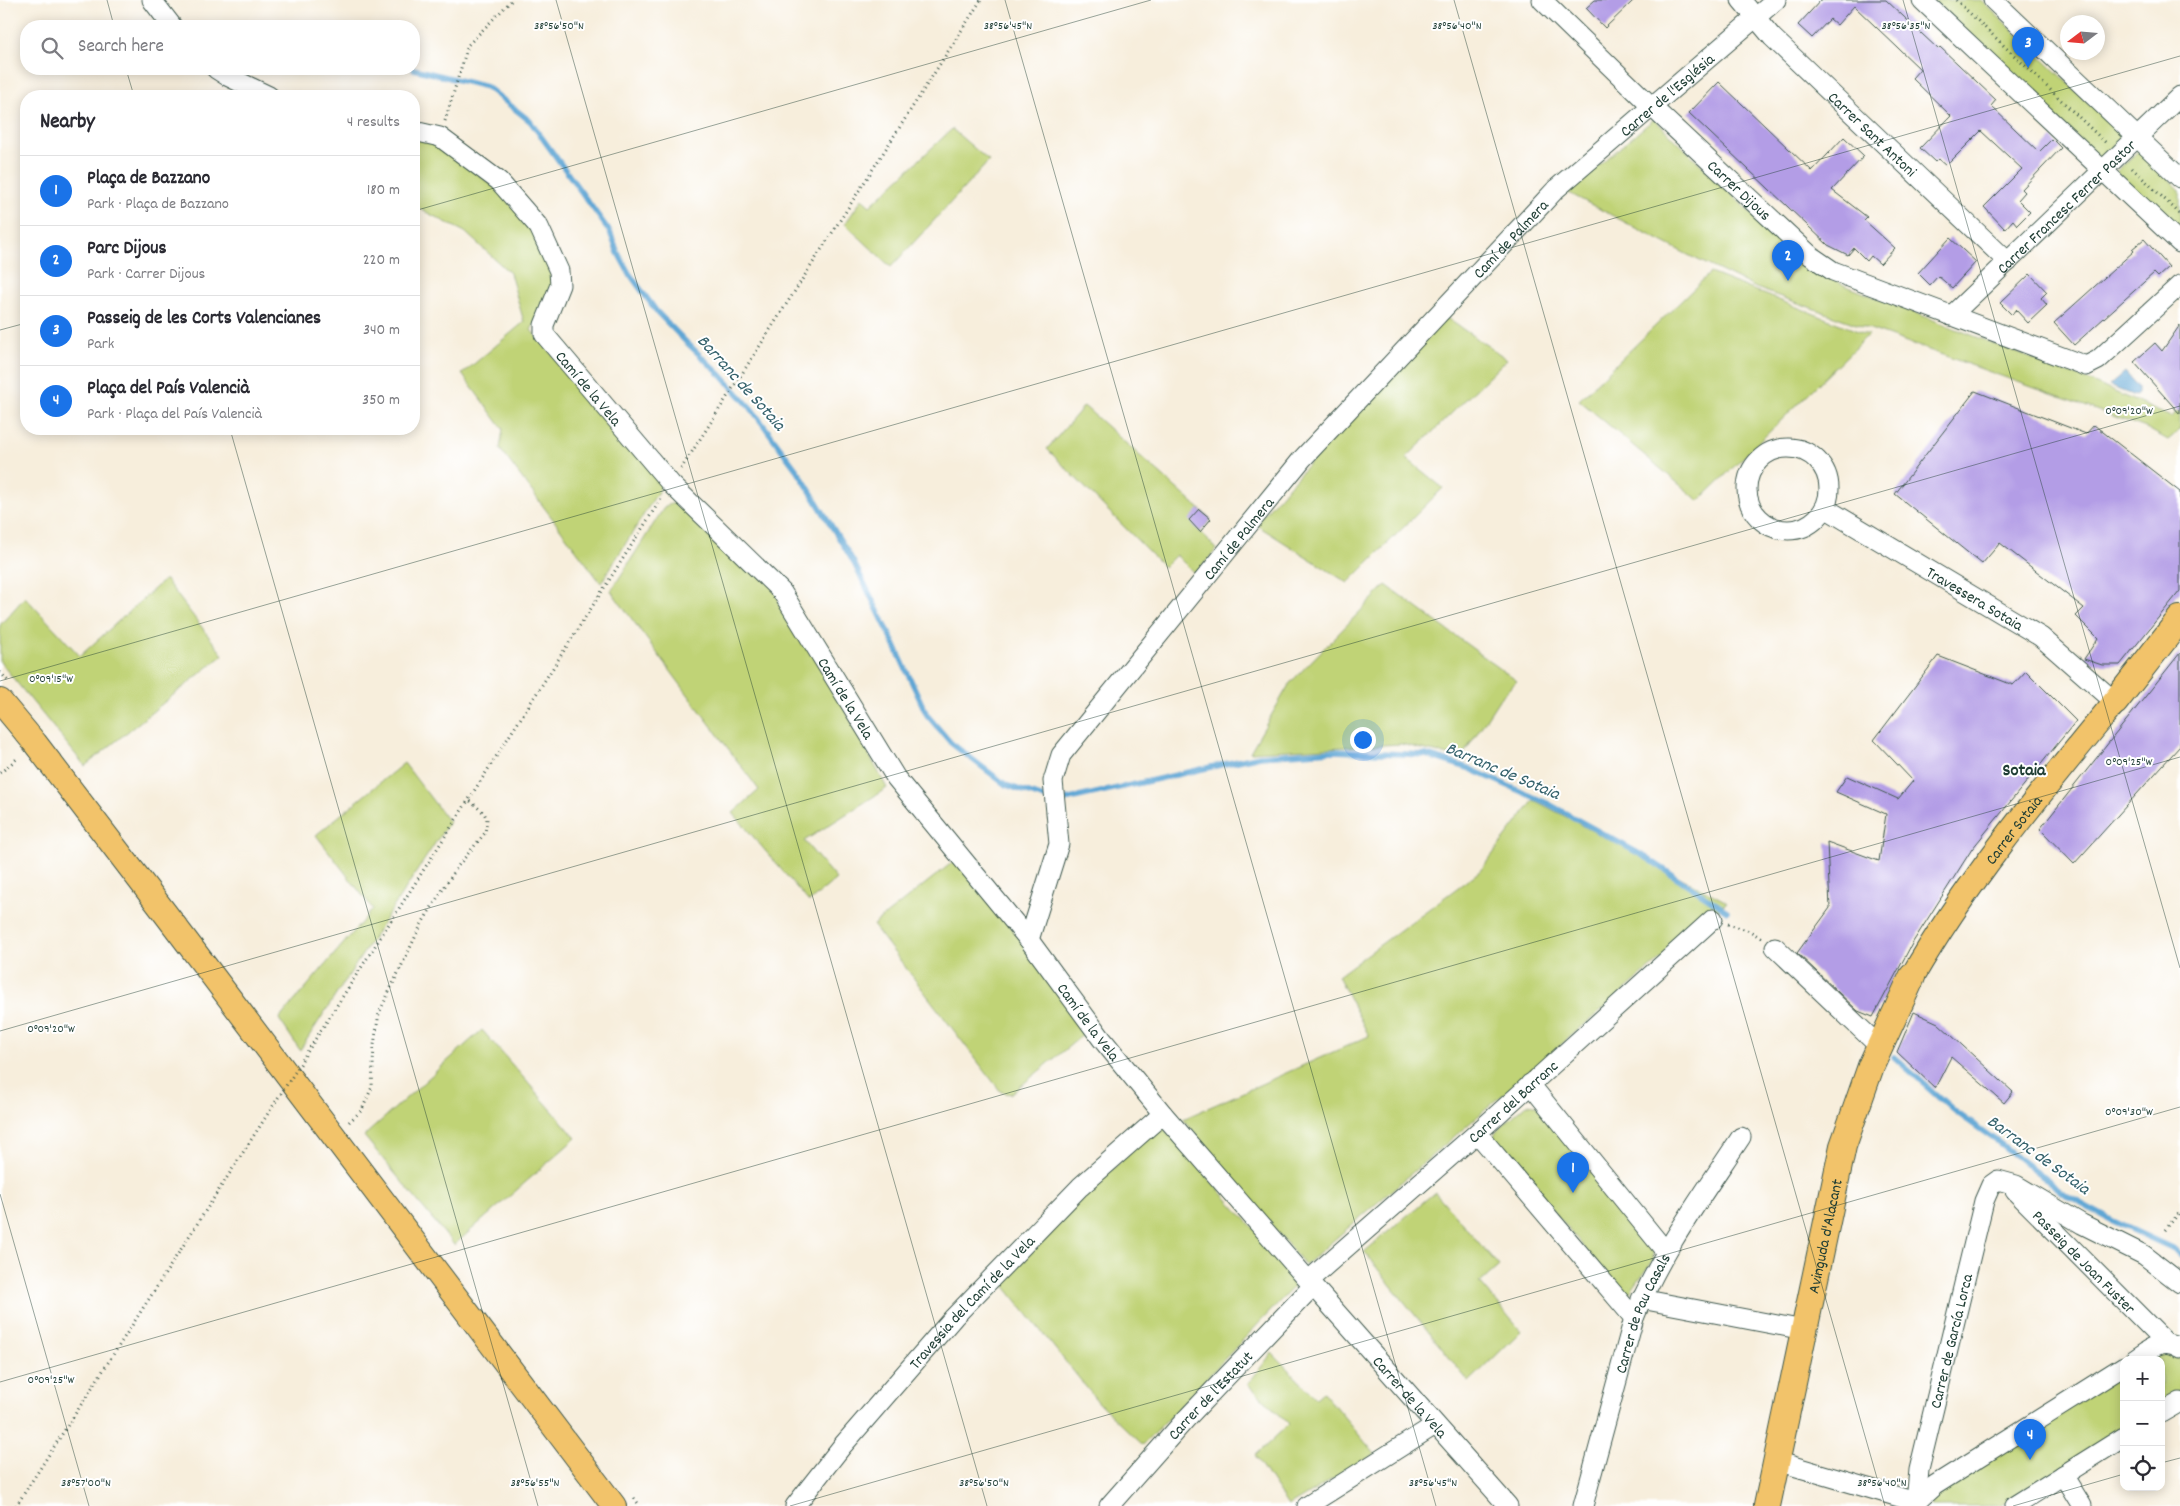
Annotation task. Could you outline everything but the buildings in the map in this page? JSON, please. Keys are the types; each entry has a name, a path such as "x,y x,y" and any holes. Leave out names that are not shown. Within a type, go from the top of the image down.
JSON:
{"highway":[{"name":"Carrer Sotaia","path":"2115,702 2180,619"},
{"name":"Avinguda d'Alacant","path":"1767,1506 1843,1146 1879,1046 1912,976"}],"main road":[{"path":"0,701 35,743 165,913 614,1506"},
{"name":"Carrer Sotaia","path":"1912,976 1945,922 1981,870 2115,702"}],"street":[{"path":"152,0 167,20"},
{"name":"Carrer Sant Antoni","path":"1741,0 1755,18 2008,262"},
{"name":"Carrer de l'Església","path":"1556,189 1776,0"},
{"path":"1922,0 2180,243"},
{"path":"1993,0 2180,178"},
{"name":"Carrer Dijous","path":"1550,3 1652,107 1823,266 2086,366 2098,360 2180,285"},
{"path":"225,75 256,90"},
{"name":"Carrer Francesc Ferrer Pastor","path":"1951,316 2180,96"},
{"name":"Camí de la Vela","path":"420,132 440,137 499,181 539,227 559,271 560,285 544,325 544,334 671,484 782,592 896,778 1029,940 1101,1038 1163,1114 1311,1283"},
{"name":"Camí de Palmera","path":"1029,940 1059,844 1053,781 1061,755 1302,459 1556,189"},
{"path":"1788,447 1800,449 1813,456 1823,467 1827,476 1829,490 1826,508 1815,520 1803,528 1780,530 1767,525 1756,515 1748,502 1746,488 1749,473 1756,461 1774,449 1788,447"},
{"name":"Travessera Sotaia","path":"1826,508 2042,637 2115,702"},
{"name":"Carrer del Barranc","path":"1311,1283 1713,919"},
{"path":"1775,947 1879,1046"},
{"path":"1530,1084 1666,1252"},
{"name":"Travessia del Camí de la Vela","path":"795,1506 843,1445 954,1317 1080,1187 1163,1114"},
{"path":"1477,1133 1634,1318"},
{"name":"Carrer de Pau Casals","path":"1584,1506 1634,1318 1642,1299 1666,1252 1741,1137"},
{"path":"1999,1181 2028,1190 2082,1224 2144,1255 2180,1283"},
{"name":"Passeig de Joan Fuster","path":"1999,1181 2173,1346"},
{"name":"Carrer de García Lorca","path":"1917,1504 1920,1470 1984,1201 1989,1189 1999,1181"},
{"name":"Carrer de la Vela","path":"1311,1283 1508,1506"},
{"name":"Carrer de l'Estatut","path":"1110,1506 1186,1419 1311,1283"},
{"path":"1642,1299 1804,1330"},
{"path":"2140,1356 2156,1345 2173,1346"},
{"path":"1776,1461 1917,1504 1935,1485 2120,1369"},
{"path":"2165,1411 2180,1402"},
{"path":"1306,1506 1435,1425"},
{"path":"2014,1506 2120,1439"},
{"path":"2063,1475 2082,1506"}],"path":[{"path":"440,137 468,45 512,0"},
{"path":"16,1506 981,0"},
{"path":"1956,0 2180,214"},
{"path":"349,1122 362,1110 372,1088 374,1045 379,1013 421,925 458,866 485,833 487,819 484,813 469,800"},
{"path":"1713,919 1750,931 1775,947"},
{"path":"2165,1230 2180,1212"}],"green space":[{"path":"1933,0 1981,0 2123,136 2100,160"},
{"path":"1654,119 1800,261 1810,268 1844,285 2094,383 2171,417 2180,409 2180,430 2168,440 2146,428 1756,288 1567,192"},
{"path":"952,129 989,161 891,267 845,224 862,199 870,206"},
{"path":"420,139 444,149 508,197 547,249 552,285 543,309 531,330 664,482 601,583 500,449 503,429 462,374 524,322 510,273 465,232 420,209"},
{"path":"2139,150 2180,190 2180,234 2116,172"},
{"path":"1710,273 1868,335 1699,501 1579,400"},
{"path":"1442,315 1507,359 1406,458 1443,488 1348,583 1255,524"},
{"path":"1084,406 1211,519 1200,532 1217,549 1195,574 1176,555 1164,567 1047,449"},
{"path":"680,501 772,586 806,637 887,788 804,841 836,879 809,902 733,813 759,790 611,591 665,506"},
{"path":"165,579 223,655 85,766 0,662 0,625 25,597 80,656"},
{"path":"1386,585 1517,681 1500,698 1461,758 1401,744 1250,752 1290,683"},
{"path":"404,763 449,822 300,1050 279,1019 373,909 316,835"},
{"path":"1534,800 1727,902 1305,1265 1183,1119 1369,1036 1338,976 1480,871"},
{"path":"958,858 1090,1029 1011,1094 1001,1092 873,925"},
{"path":"482,1030 576,1138 454,1245 364,1136"},
{"path":"1527,1104 1536,1105 1654,1249 1653,1260 1628,1295 1624,1295 1493,1139 1496,1131"},
{"path":"1160,1124 1300,1280 1143,1445 1099,1403 998,1278"},
{"path":"1435,1192 1499,1266 1480,1283 1521,1331 1469,1382 1364,1252"},
{"path":"2161,1349 2173,1351 2180,1358 2180,1392 2165,1401 2165,1356 2151,1356"},
{"path":"1272,1353 1316,1398 1323,1392 1375,1454 1288,1506 1255,1456 1289,1424 1248,1384"},
{"path":"2120,1376 2120,1430 2001,1506 1930,1506 1931,1498"}],"water":[{"path":"2125,372 2138,387 2138,394 2135,396 2109,386"}],"waterway":[{"name":"Barranc de Sotaia","path":"420,70 487,87 530,121 610,232 618,253 629,273 657,312 721,375 751,408 801,476 853,561 927,715 951,743 1006,785 1047,799"},
{"name":"Barranc de Sotaia","path":"1065,800 1260,756 1333,751 1426,755 1468,768 1547,803 1647,858 1727,911"},
{"name":"Barranc de Sotaia","path":"1894,1057 1956,1112 2069,1197 2113,1221 2172,1248 2180,1256"}],"place":[{"name":"Passeig de les Corts Valencianes","path":"2028,68"},
{"name":"Parc Dijous","path":"1788,281"},
{"name":"Plaça de Bazzano","path":"1573,1193"},
{"name":"Plaça del País Valencià","path":"2030,1460"}],"district":[{"name":"Sotaia","path":"2024,769"}]}
